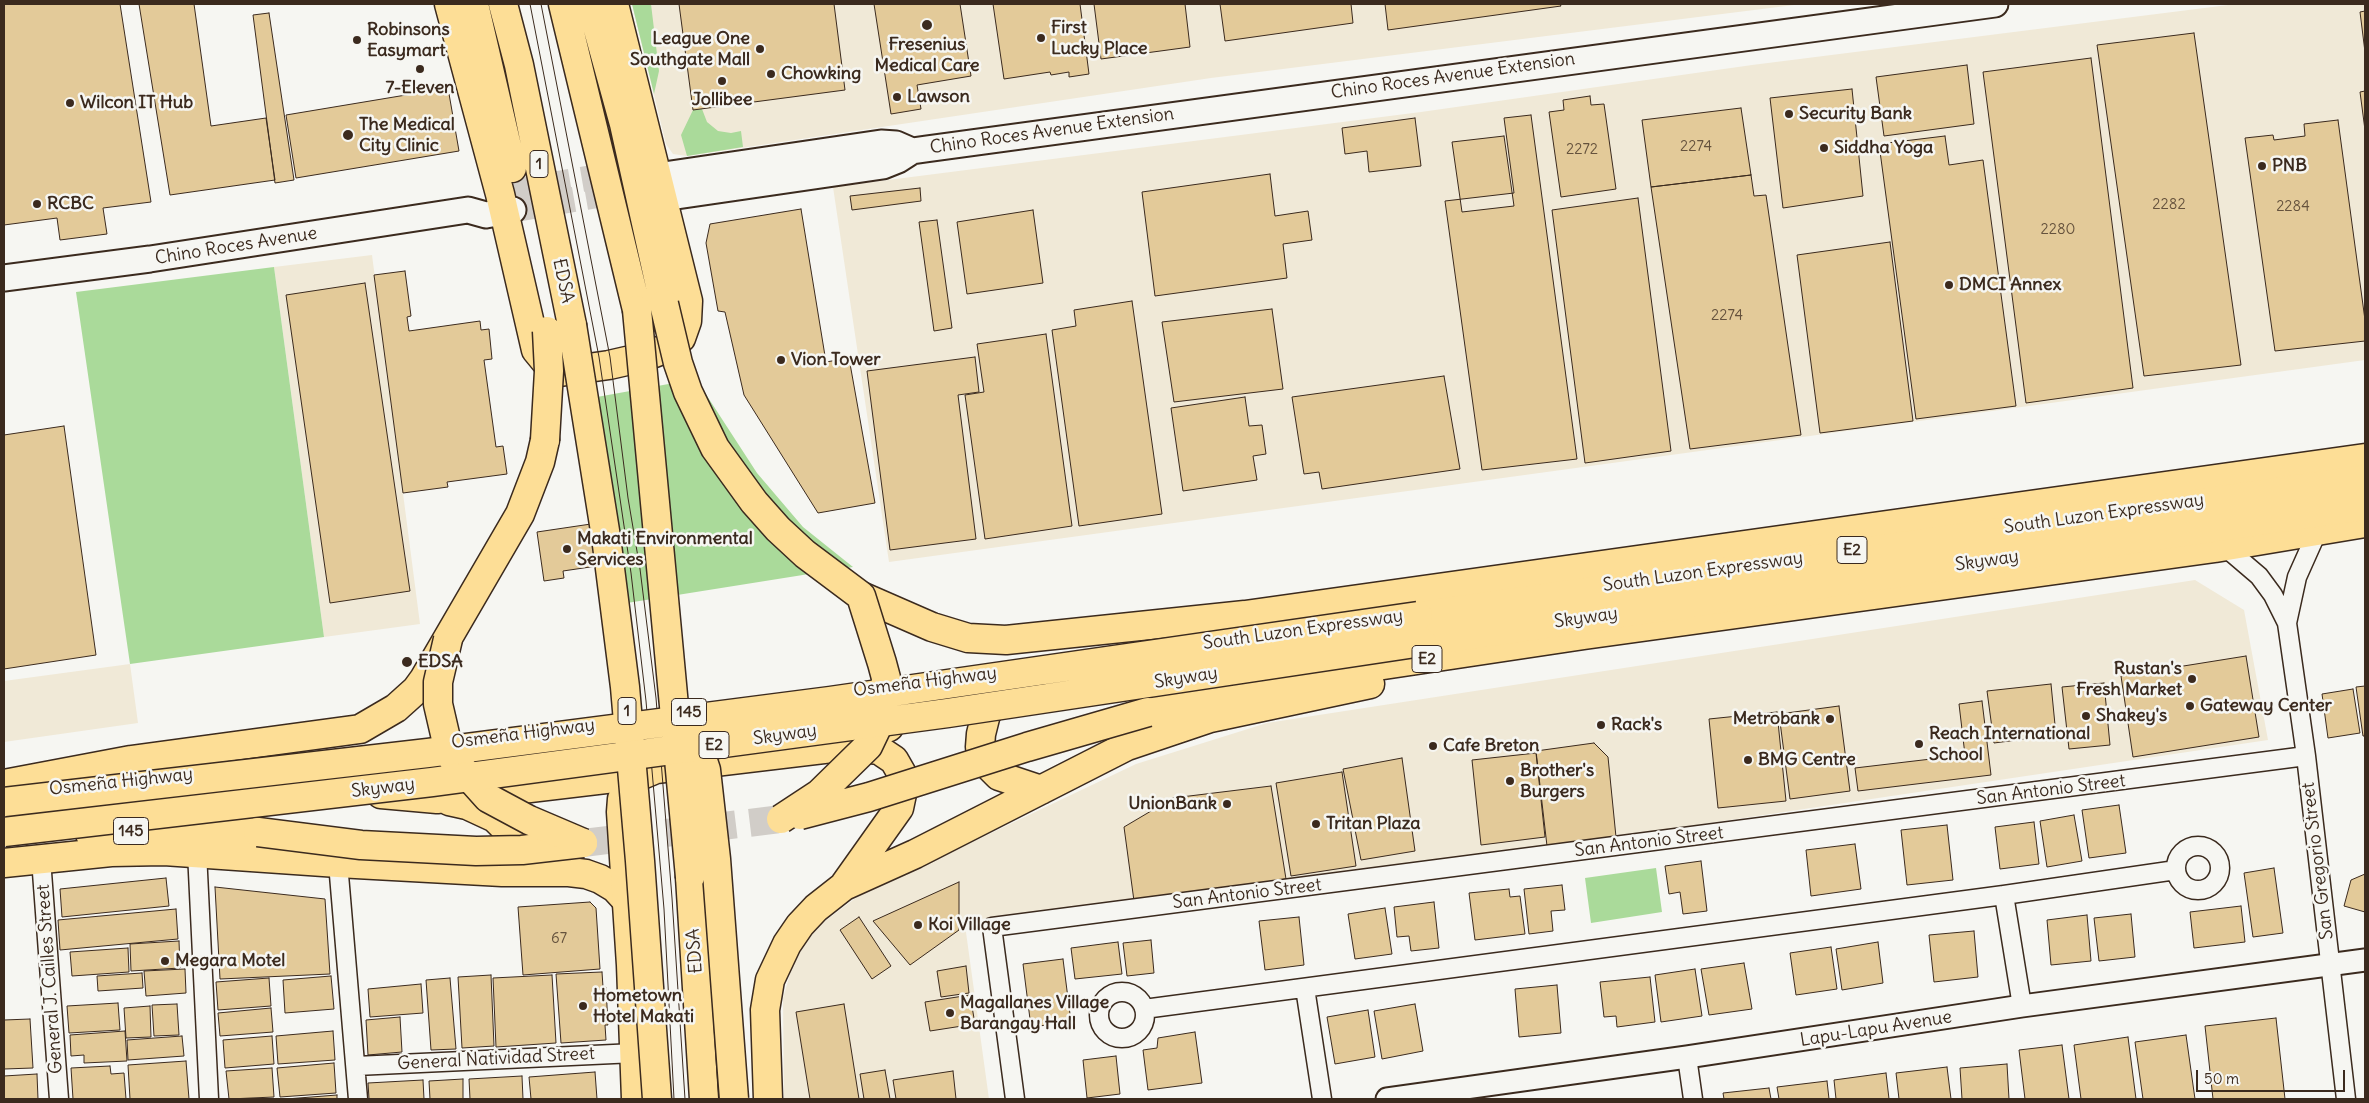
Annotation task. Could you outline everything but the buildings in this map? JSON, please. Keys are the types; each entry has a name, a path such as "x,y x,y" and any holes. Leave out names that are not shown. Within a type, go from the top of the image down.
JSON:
{"main road":[{"path":"450,4 507,202 536,350 550,366 560,372 609,366 662,350 681,338 687,321 688,301 652,183 614,4"},
{"path":"4,784 131,760 308,738 360,729 396,708 416,690 448,639 520,514 540,462 545,440 549,371 559,328 474,4"},
{"name":"EDSA","path":"503,4 519,66 559,328 605,528 625,687 657,1099"},
{"name":"EDSA","path":"563,4 637,310 690,878 704,1099"},
{"path":"591,4 624,124 678,363 688,392 708,434 732,474 778,529 805,554 861,596 932,627 968,638 1006,640 1037,638 1245,615 2365,458"},
{"name":"Chino Roces Avenue Extension","path":"652,183 883,166 898,160 912,151 1995,4"},
{"name":"Chino Roces Avenue","path":"4,278 150,259 468,210 486,215 507,202"},
{"name":"South Luzon Expressway","path":"1042,667 2365,478"},
{"name":"Skyway","path":"4,802 428,753 830,701 2365,478"},
{"name":"Skyway","path":"4,832 432,782 938,715 1432,641 2365,506"},
{"name":"E2","path":"861,596 886,678 885,696 879,723 868,746 860,756 819,794 781,819 868,797 1027,747 1221,691 1584,635 2225,547 2318,530 2365,524"},
{"path":"768,1099 765,1010 770,980 787,944 800,925 816,908 844,886 915,854 1128,746 1210,718 1584,635"},
{"name":"145","path":"4,841 130,831 195,829 258,832 361,845 468,850 522,850 583,843 529,820 488,798 454,759 447,742 438,704 438,682 448,639"},
{"path":"832,748 935,710 1007,688 1042,667"},
{"name":"Osmeña Highway","path":"4,794 216,772 1042,667"},
{"path":"672,669 706,770 716,859 734,1099"},
{"path":"1007,688 986,714 980,747 987,764 999,776 1041,790"},
{"path":"437,799 614,778 656,769 832,748 879,750 894,760 902,774 903,789 899,808 844,886"},
{"path":"636,1099 621,812 622,799 628,787 637,777 656,769"},
{"path":"216,772 318,789 437,799 467,805 495,818 510,833 514,850 511,861 502,872"},
{"path":"4,864 111,852 197,852 338,863 502,872 586,874 615,888 627,901"}],"street":[{"name":"San Gregorio Street","path":"2287,623 2297,577 2318,530"},
{"name":"San Gregorio Street","path":"2225,547 2259,576 2272,594 2287,623 2306,756 2346,1099"},
{"name":"San Antonio Street","path":"1015,1099 992,928 2306,756"},
{"path":"197,852 209,1099"},
{"name":"General J. Cailles Street","path":"41,859 59,1099"},
{"path":"338,863 358,1099"},
{"path":"1144,1009 2004,895 2176,870"},
{"path":"2004,895 2022,1006"},
{"name":"Lapu-Lapu Avenue","path":"1386,1099 1687,1058 2022,1006 2365,960"},
{"path":"1305,988 1322,1099"},
{"name":"General Natividad Street","path":"356,1066 635,1053"},
{"path":"1687,1058 1693,1099"}],"shaded area":[{"path":"632,4 1802,4 1211,78 687,156 673,154 666,144"},
{"path":"2236,4 2365,4 2365,360 889,562 833,187 1421,112 1752,65"},
{"path":"372,255 420,624 324,637 274,267"},
{"path":"2195,580 2244,610 2268,740 1616,837 1286,879 965,925 989,1099 784,1099 783,998 793,964 813,930 857,897 1136,764 1267,723"},
{"path":"130,664 138,723 4,742 4,681"}],"green space":[{"path":"632,4 651,4 659,71 654,94"},
{"path":"702,109 707,122 718,131 731,133 741,131 743,147 687,156 681,135 693,110"},
{"path":"274,267 324,637 130,664 76,292"},
{"path":"696,379 757,473 803,527 853,567 627,603 597,397"},
{"path":"1656,868 1662,912 1591,923 1585,878"}],"tunnel":[{"path":"509,192 642,169"},
{"path":"513,210 646,187"},
{"path":"583,843 781,819"}],"tram line":[{"path":"530,4 599,357 631,573 646,701 664,909 674,1099"},
{"path":"541,4 610,357 628,498 640,569 656,698 672,898 685,1099"}],"place":[{"name":"Fresenius Medical Care","path":"927,25"},
{"name":"First Lucky Place","path":"1041,38"},
{"name":"Robinsons Easymart","path":"357,40"},
{"name":"League One Southgate Mall","path":"760,49"},
{"name":"7-Eleven","path":"420,69"},
{"name":"Chowking","path":"771,74"},
{"name":"Jollibee","path":"722,81"},
{"name":"Lawson","path":"897,97"},
{"name":"Wilcon IT Hub","path":"70,103"},
{"name":"Security Bank","path":"1789,114"},
{"name":"The Medical City Clinic","path":"348,135"},
{"name":"Siddha Yoga","path":"1824,148"},
{"name":"PNB","path":"2262,166"},
{"name":"RCBC","path":"37,204"},
{"name":"DMCI Annex","path":"1949,285"},
{"name":"Vion Tower","path":"781,360"},
{"name":"Makati Environmental Services","path":"567,549"},
{"name":"EDSA","path":"407,662"},
{"name":"Rustan's Fresh Market","path":"2192,679"},
{"name":"Gateway Center","path":"2190,706"},
{"name":"Shakey's","path":"2086,716"},
{"name":"Metrobank","path":"1830,719"},
{"name":"Rack's","path":"1601,725"},
{"name":"Reach International School","path":"1919,744"},
{"name":"Cafe Breton","path":"1433,746"},
{"name":"BMG Centre","path":"1748,760"},
{"name":"Brother's Burgers","path":"1510,781"},
{"name":"UnionBank","path":"1227,804"},
{"name":"Tritan Plaza","path":"1316,824"},
{"name":"Koi Village","path":"918,925"},
{"name":"Megara Motel","path":"165,961"},
{"name":"Hometown Hotel Makati","path":"583,1006"},
{"name":"Magallanes Village Barangay Hall","path":"950,1013"}]}
